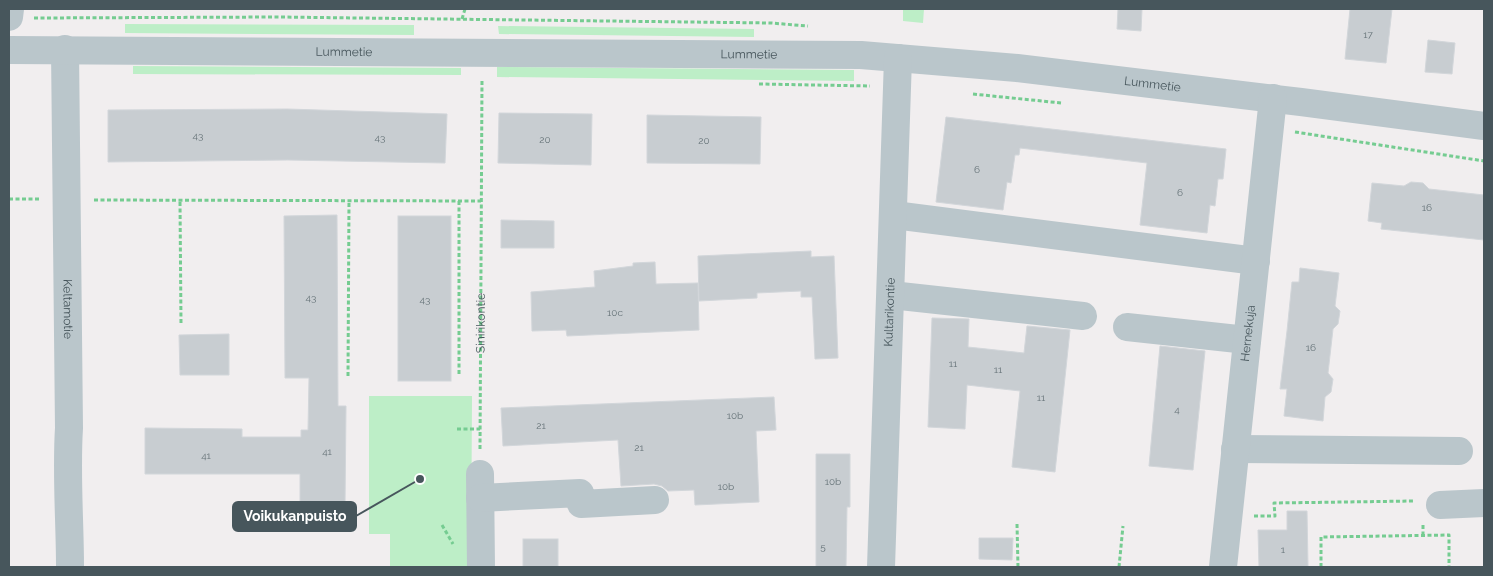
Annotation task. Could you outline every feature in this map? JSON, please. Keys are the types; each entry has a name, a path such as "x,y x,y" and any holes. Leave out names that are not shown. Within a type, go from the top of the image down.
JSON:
{"street":[{"name":"Keltamotie","path":"65,49 69,428 66,467 70,501 70,567"},
{"name":"Lummetie","path":"9,50 778,54 898,58 1017,68 1271,111 1484,126"},
{"name":"Kultarikontie","path":"881,567 898,58"},
{"name":"Hernekuja","path":"1223,567 1271,111"},
{"path":"894,215 1256,261"},
{"path":"891,295 1083,316"},
{"path":"1128,327 1247,340"},
{"path":"1235,449 1459,451"},
{"path":"481,567 480,486 580,493 581,504 655,500"},
{"path":"1428,508 1484,504"}],"path":[{"path":"462,19 465,9"},
{"path":"17,15 771,23 816,26"},
{"path":"474,79 492,79"},
{"name":"Sinirikontie","path":"480,486 482,79"},
{"path":"750,84 898,87"},
{"path":"965,93 1064,103"},
{"path":"1271,111 1297,132 1484,161"},
{"path":"9,199 42,199"},
{"path":"87,200 180,202 481,201"},
{"path":"348,376 349,201"},
{"path":"459,201 460,375"},
{"path":"180,202 181,324"},
{"path":"458,429 480,429"},
{"path":"1246,516 1275,516 1274,503 1428,508 1423,536"},
{"path":"1017,524 1018,567"},
{"path":"1119,567 1123,526"},
{"path":"1322,567 1321,537 1423,536 1449,536 1449,567"}],"green space":[{"path":"903,9 924,9 923,23 903,21"},
{"path":"125,24 414,25 414,35 125,33"},
{"path":"498,26 754,29 754,37 499,34"},
{"path":"133,66 461,68 461,75 133,74"},
{"path":"497,67 854,70 854,81 497,77"},
{"path":"369,396 472,396 471,567 390,567 390,534 369,534"}],"building":[{"path":"1118,9 1142,9 1141,31 1117,29"},
{"path":"1350,9 1392,9 1386,63 1345,59"},
{"path":"1428,40 1455,43 1452,74 1425,72"},
{"path":"287,109 447,114 445,163 288,160 108,162 108,110"},
{"path":"499,113 592,114 591,165 498,163"},
{"path":"647,115 761,117 760,164 647,163"},
{"path":"946,117 1226,149 1223,179 1218,179 1215,206 1210,205 1207,233 1140,225 1147,163 1020,148 1019,155 1015,155 1011,183 1007,182 1003,210 936,202"},
{"path":"1411,182 1423,183 1429,189 1484,195 1484,240 1381,229 1382,223 1368,221 1372,183 1404,186"},
{"path":"337,215 338,406 346,406 345,505 300,505 300,474 145,474 145,428 242,429 242,437 301,437 301,430 308,430 309,378 285,378 284,216"},
{"path":"398,216 451,216 451,381 398,381"},
{"path":"501,220 554,221 554,248 501,248"},
{"path":"811,251 811,257 834,256 838,358 815,359 812,297 801,297 801,291 757,293 757,298 699,301 698,256"},
{"path":"655,262 656,284 698,283 699,330 567,336 566,330 532,331 531,292 595,287 594,271 633,266 633,263"},
{"path":"1300,268 1339,273 1335,306 1340,311 1338,324 1333,329 1328,373 1333,379 1331,392 1325,397 1323,421 1284,416 1287,389 1280,389 1292,282 1299,282"},
{"path":"932,318 969,319 968,347 1024,353 1027,326 1070,330 1055,472 1012,467 1020,391 967,385 965,429 928,427"},
{"path":"229,334 229,375 180,375 179,335"},
{"path":"1160,346 1205,351 1193,470 1149,466"},
{"path":"774,397 776,430 756,431 759,502 695,505 694,490 668,491 662,486 654,484 621,486 618,440 503,446 501,408"},
{"path":"816,454 850,454 850,507 847,507 846,567 816,567"},
{"path":"1287,511 1307,511 1308,567 1259,567 1258,530 1287,530"},
{"path":"979,538 1013,538 1012,560 979,559"},
{"path":"523,539 558,539 558,567 523,567"}],"place":[{"name":"Voikukanpuisto","path":"420,479"}]}
